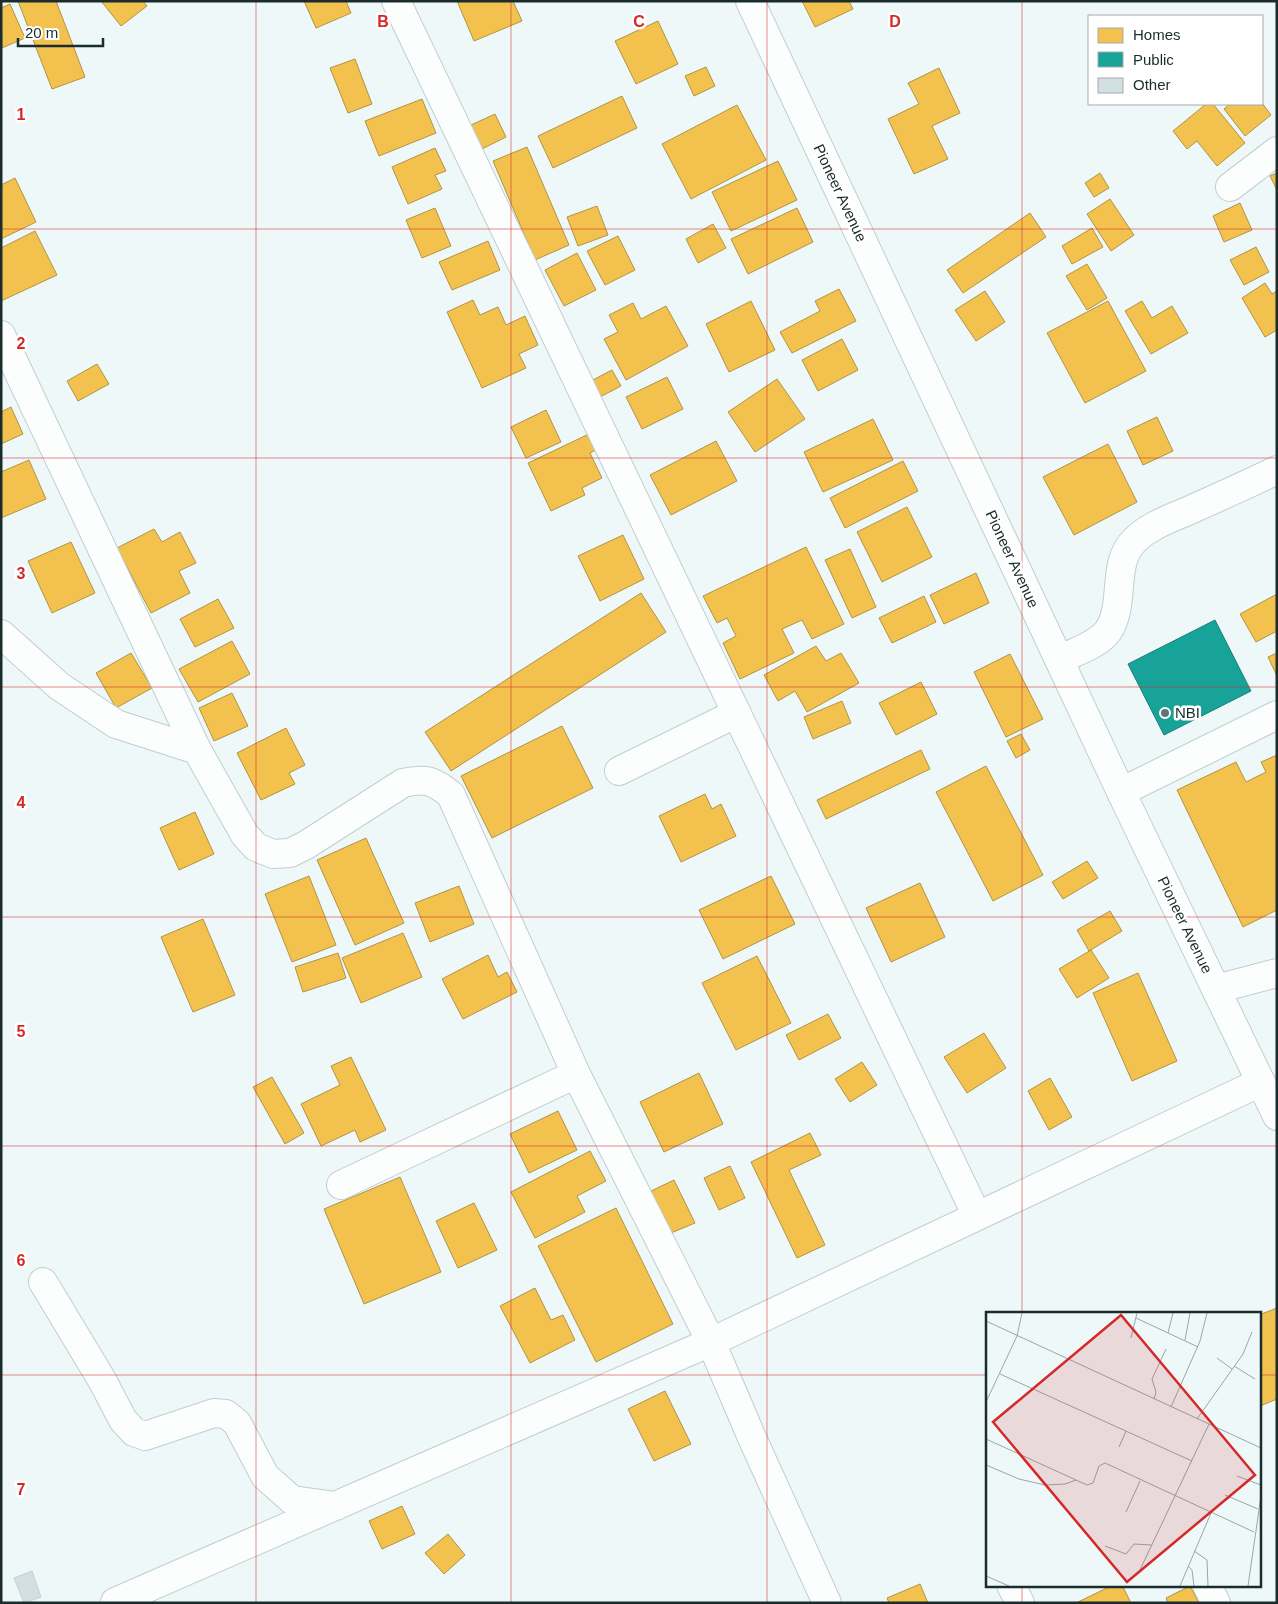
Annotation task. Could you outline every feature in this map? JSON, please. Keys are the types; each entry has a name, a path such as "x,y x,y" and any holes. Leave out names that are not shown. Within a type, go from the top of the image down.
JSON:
{"main road":[{"path":"396,1 977,1216"},
{"name":"Pioneer Avenue","path":"750,1 1121,792 1277,1116"},
{"path":"1230,188 1277,151"},
{"path":"1,335 197,750 245,835 256,847 273,854 290,853 306,845 403,783 420,779 436,782 451,795 576,1074 711,1342 752,1440 827,1603"},
{"path":"1059,660 1096,641 1108,631 1116,612 1124,559 1133,542 1145,532 1174,517 1277,470"},
{"path":"1,634 59,686 116,724 197,750"},
{"path":"619,771 737,713"},
{"path":"1121,792 1277,715"},
{"path":"1216,989 1277,973"},
{"path":"341,1185 576,1074"},
{"path":"114,1602 711,1342 1261,1082"},
{"path":"43,1282 102,1380 122,1420 134,1432 146,1436 214,1413 226,1414 237,1423 264,1476 292,1500 336,1506"},
{"path":"1012,1586 1020,1603"},
{"path":"1207,1586 1216,1603"}],"building: Homes":[{"path":"18,1 56,1 85,77 52,89"},
{"path":"101,1 143,1 147,6 121,26"},
{"path":"304,1 346,1 351,13 316,28"},
{"path":"457,1 513,1 522,21 474,41"},
{"path":"802,1 849,1 853,9 815,27"},
{"path":"10,4 25,38 2,48 1,8"},
{"path":"658,21 678,64 636,84 615,41"},
{"path":"355,59 372,104 348,113 330,68"},
{"path":"706,67 715,86 694,96 685,76"},
{"path":"939,68 960,113 932,126 948,159 914,174 888,119 919,104 908,83"},
{"path":"622,96 637,128 553,168 538,136"},
{"path":"422,99 436,133 379,156 365,121"},
{"path":"1263,104 1271,115 1245,136 1224,109 1229,105"},
{"path":"737,105 766,160 691,199 662,144"},
{"path":"1205,105 1214,105 1245,143 1217,166 1197,141 1187,149 1173,131"},
{"path":"495,114 506,137 482,149 471,125"},
{"path":"527,147 569,245 535,260 493,161"},
{"path":"435,148 446,171 435,175 442,189 408,204 392,167"},
{"path":"778,161 797,200 731,231 712,192"},
{"path":"1100,173 1109,188 1094,197 1085,183"},
{"path":"1277,173 1277,190 1270,176"},
{"path":"15,178 36,222 1,239 1,185"},
{"path":"1110,199 1134,235 1111,251 1087,214"},
{"path":"1240,203 1252,230 1224,242 1213,216"},
{"path":"597,206 608,235 578,246 567,217"},
{"path":"435,208 451,246 422,258 406,220"},
{"path":"797,208 813,242 748,274 731,239"},
{"path":"1030,213 1046,237 963,293 947,270"},
{"path":"713,224 726,248 698,263 686,239"},
{"path":"1092,228 1103,247 1072,264 1062,246"},
{"path":"35,231 57,275 1,301 1,248"},
{"path":"618,236 635,270 605,285 587,251"},
{"path":"488,241 500,270 452,290 439,262"},
{"path":"1256,247 1269,272 1244,285 1230,260"},
{"path":"577,253 596,290 564,306 545,270"},
{"path":"1087,264 1107,298 1087,310 1066,276"},
{"path":"1265,283 1272,294 1277,291 1277,330 1265,337 1242,298"},
{"path":"839,289 856,321 792,353 780,332 820,311 815,301"},
{"path":"985,291 1005,322 976,341 955,310"},
{"path":"473,300 480,315 498,307 506,325 525,316 538,345 519,354 526,368 482,388 447,312"},
{"path":"751,301 775,350 729,372 706,324"},
{"path":"1108,301 1146,371 1085,403 1047,333"},
{"path":"1142,301 1152,318 1172,306 1188,333 1151,354 1125,311"},
{"path":"633,303 641,319 666,306 688,346 626,380 604,339 618,332 609,315"},
{"path":"842,339 858,370 818,391 802,360"},
{"path":"97,364 109,384 78,401 67,381"},
{"path":"612,370 621,386 598,398 589,382"},
{"path":"667,377 683,409 642,429 626,397"},
{"path":"777,379 805,419 755,452 728,412"},
{"path":"11,407 23,434 1,444 1,412"},
{"path":"546,410 561,442 526,458 511,427"},
{"path":"1157,417 1173,451 1143,465 1127,431"},
{"path":"873,419 893,460 823,492 804,452"},
{"path":"591,433 598,449 590,453 602,478 582,488 585,495 551,511 528,463"},
{"path":"716,441 737,481 671,515 650,475"},
{"path":"1108,444 1137,502 1074,535 1043,477"},
{"path":"29,460 46,499 1,518 1,472"},
{"path":"903,461 918,491 845,528 830,498"},
{"path":"907,507 932,557 882,582 857,532"},
{"path":"154,529 162,542 180,532 196,563 179,571 190,593 151,613 117,548"},
{"path":"623,535 644,579 600,601 578,556"},
{"path":"71,542 95,593 52,613 28,561"},
{"path":"806,547 844,624 812,639 802,620 782,629 794,653 740,679 723,643 736,636 727,618 717,623 703,596"},
{"path":"850,549 876,607 852,618 825,560"},
{"path":"976,573 989,603 944,624 930,595"},
{"path":"641,593 666,632 451,771 425,732"},
{"path":"1277,594 1277,631 1256,642 1240,614"},
{"path":"924,596 936,622 892,643 879,618"},
{"path":"218,599 234,628 195,647 180,619"},
{"path":"232,641 250,674 198,702 179,669"},
{"path":"816,646 826,661 841,653 859,683 807,712 795,691 778,701 764,675"},
{"path":"131,653 152,688 116,708 96,673"},
{"path":"1277,653 1277,676 1268,657"},
{"path":"1010,654 1043,719 1006,737 974,672"},
{"path":"921,682 937,714 896,735 879,703"},
{"path":"232,693 248,726 214,741 199,708"},
{"path":"842,701 851,723 813,739 804,717"},
{"path":"562,726 593,788 492,838 461,776"},
{"path":"286,728 305,765 289,773 295,784 261,800 237,753"},
{"path":"1021,734 1030,750 1016,758 1007,741"},
{"path":"921,750 930,769 826,819 817,800"},
{"path":"1277,755 1277,910 1243,927 1177,790 1236,762 1246,782 1266,772 1261,762"},
{"path":"986,766 1043,875 993,901 936,792"},
{"path":"705,794 712,809 721,804 736,836 681,862 659,816"},
{"path":"195,812 214,854 179,870 160,828"},
{"path":"366,838 404,923 355,945 317,860"},
{"path":"1087,861 1098,878 1063,899 1052,882"},
{"path":"309,876 336,945 292,962 265,894"},
{"path":"771,876 795,924 723,959 699,910"},
{"path":"920,883 945,937 891,962 866,908"},
{"path":"459,886 474,924 430,942 415,903"},
{"path":"1110,911 1122,931 1089,951 1077,930"},
{"path":"203,919 235,995 193,1012 161,937"},
{"path":"403,933 422,977 361,1003 342,958"},
{"path":"1091,950 1109,978 1077,998 1059,969"},
{"path":"338,953 346,978 303,992 295,967"},
{"path":"488,955 498,977 507,972 517,992 463,1019 442,979"},
{"path":"757,956 791,1023 736,1050 702,983"},
{"path":"1138,973 1177,1061 1132,1081 1093,993"},
{"path":"828,1014 841,1038 799,1060 786,1035"},
{"path":"984,1033 1006,1068 967,1093 944,1057"},
{"path":"351,1057 386,1130 360,1142 355,1130 321,1146 301,1104 340,1085 331,1066"},
{"path":"862,1062 877,1085 850,1102 835,1079"},
{"path":"699,1073 723,1124 664,1152 640,1102"},
{"path":"272,1077 304,1133 285,1144 253,1087"},
{"path":"1050,1078 1072,1117 1049,1130 1028,1091"},
{"path":"558,1111 577,1150 529,1173 510,1134"},
{"path":"810,1133 821,1155 789,1170 825,1245 797,1258 751,1162"},
{"path":"590,1151 606,1181 577,1196 585,1212 535,1238 511,1192"},
{"path":"730,1166 745,1198 719,1210 704,1178"},
{"path":"400,1177 441,1272 364,1304 324,1209"},
{"path":"674,1180 695,1223 671,1233 651,1191"},
{"path":"474,1203 497,1250 458,1268 436,1221"},
{"path":"616,1208 673,1324 596,1362 538,1246"},
{"path":"535,1288 551,1320 563,1315 575,1340 530,1363 500,1306"},
{"path":"1277,1308 1277,1399 1260,1406 1260,1315"},
{"path":"665,1391 691,1444 654,1461 628,1409"},
{"path":"402,1506 415,1534 382,1549 369,1521"},
{"path":"448,1534 465,1555 444,1574 425,1553"},
{"path":"920,1584 928,1603 889,1603 887,1598"},
{"path":"1111,1586 1122,1586 1131,1603 1076,1603"},
{"path":"1190,1586 1199,1603 1168,1603 1166,1598"}],"building: Public":[{"path":"1215,620 1251,691 1164,735 1128,664"}],"building: Other":[{"path":"32,1571 41,1597 24,1603 14,1578"}],"place":[{"name":"NBI","path":"1165,713"}]}
